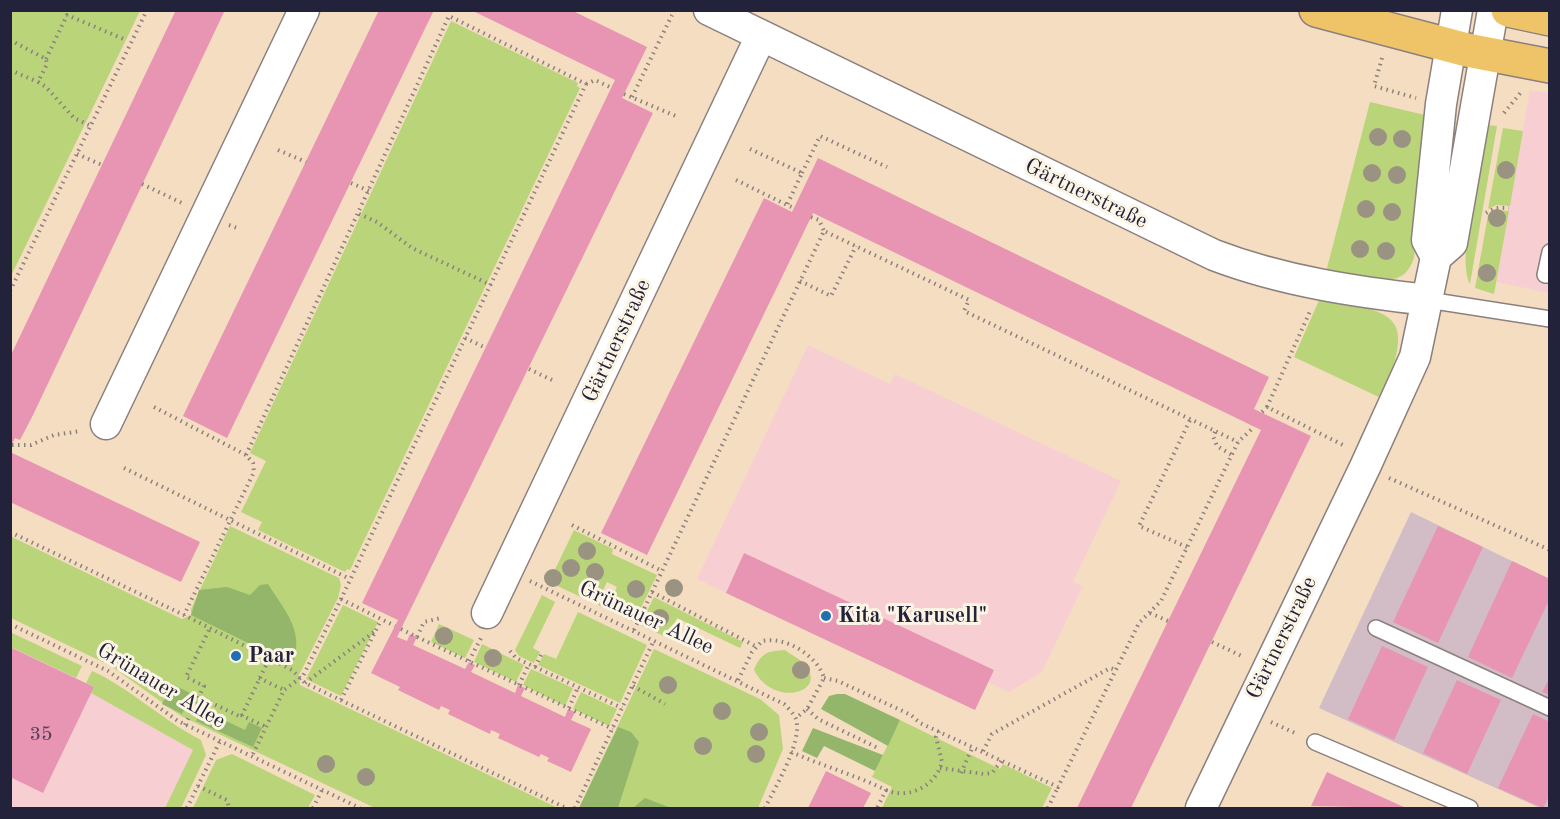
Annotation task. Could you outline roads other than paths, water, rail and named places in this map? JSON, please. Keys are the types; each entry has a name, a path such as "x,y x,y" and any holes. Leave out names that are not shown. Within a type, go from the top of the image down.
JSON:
{"main road":[{"path":"1316,10 1485,53 1541,76"},
{"path":"1508,10 1550,20"}],"street":[{"path":"106,424 304,10"},
{"name":"Gärtnerstraße","path":"709,10 1214,255 1259,270 1319,284 1428,300"},
{"name":"Gärtnerstraße","path":"1436,257 1427,240 1441,104 1457,10"},
{"name":"Gärtnerstraße","path":"1201,808 1356,457 1415,357 1436,257 1452,243 1493,10"},
{"name":"Gärtnerstraße","path":"484,625 761,36"}],"lane":[{"path":"1550,252 1545,274 1550,275"},
{"path":"1428,300 1550,319"},
{"path":"1376,628 1550,708"},
{"path":"1315,742 1470,808"}],"place":[{"name":"Kita \"Karusell\"","path":"826,616"},
{"name":"Paar","path":"236,656"}]}
